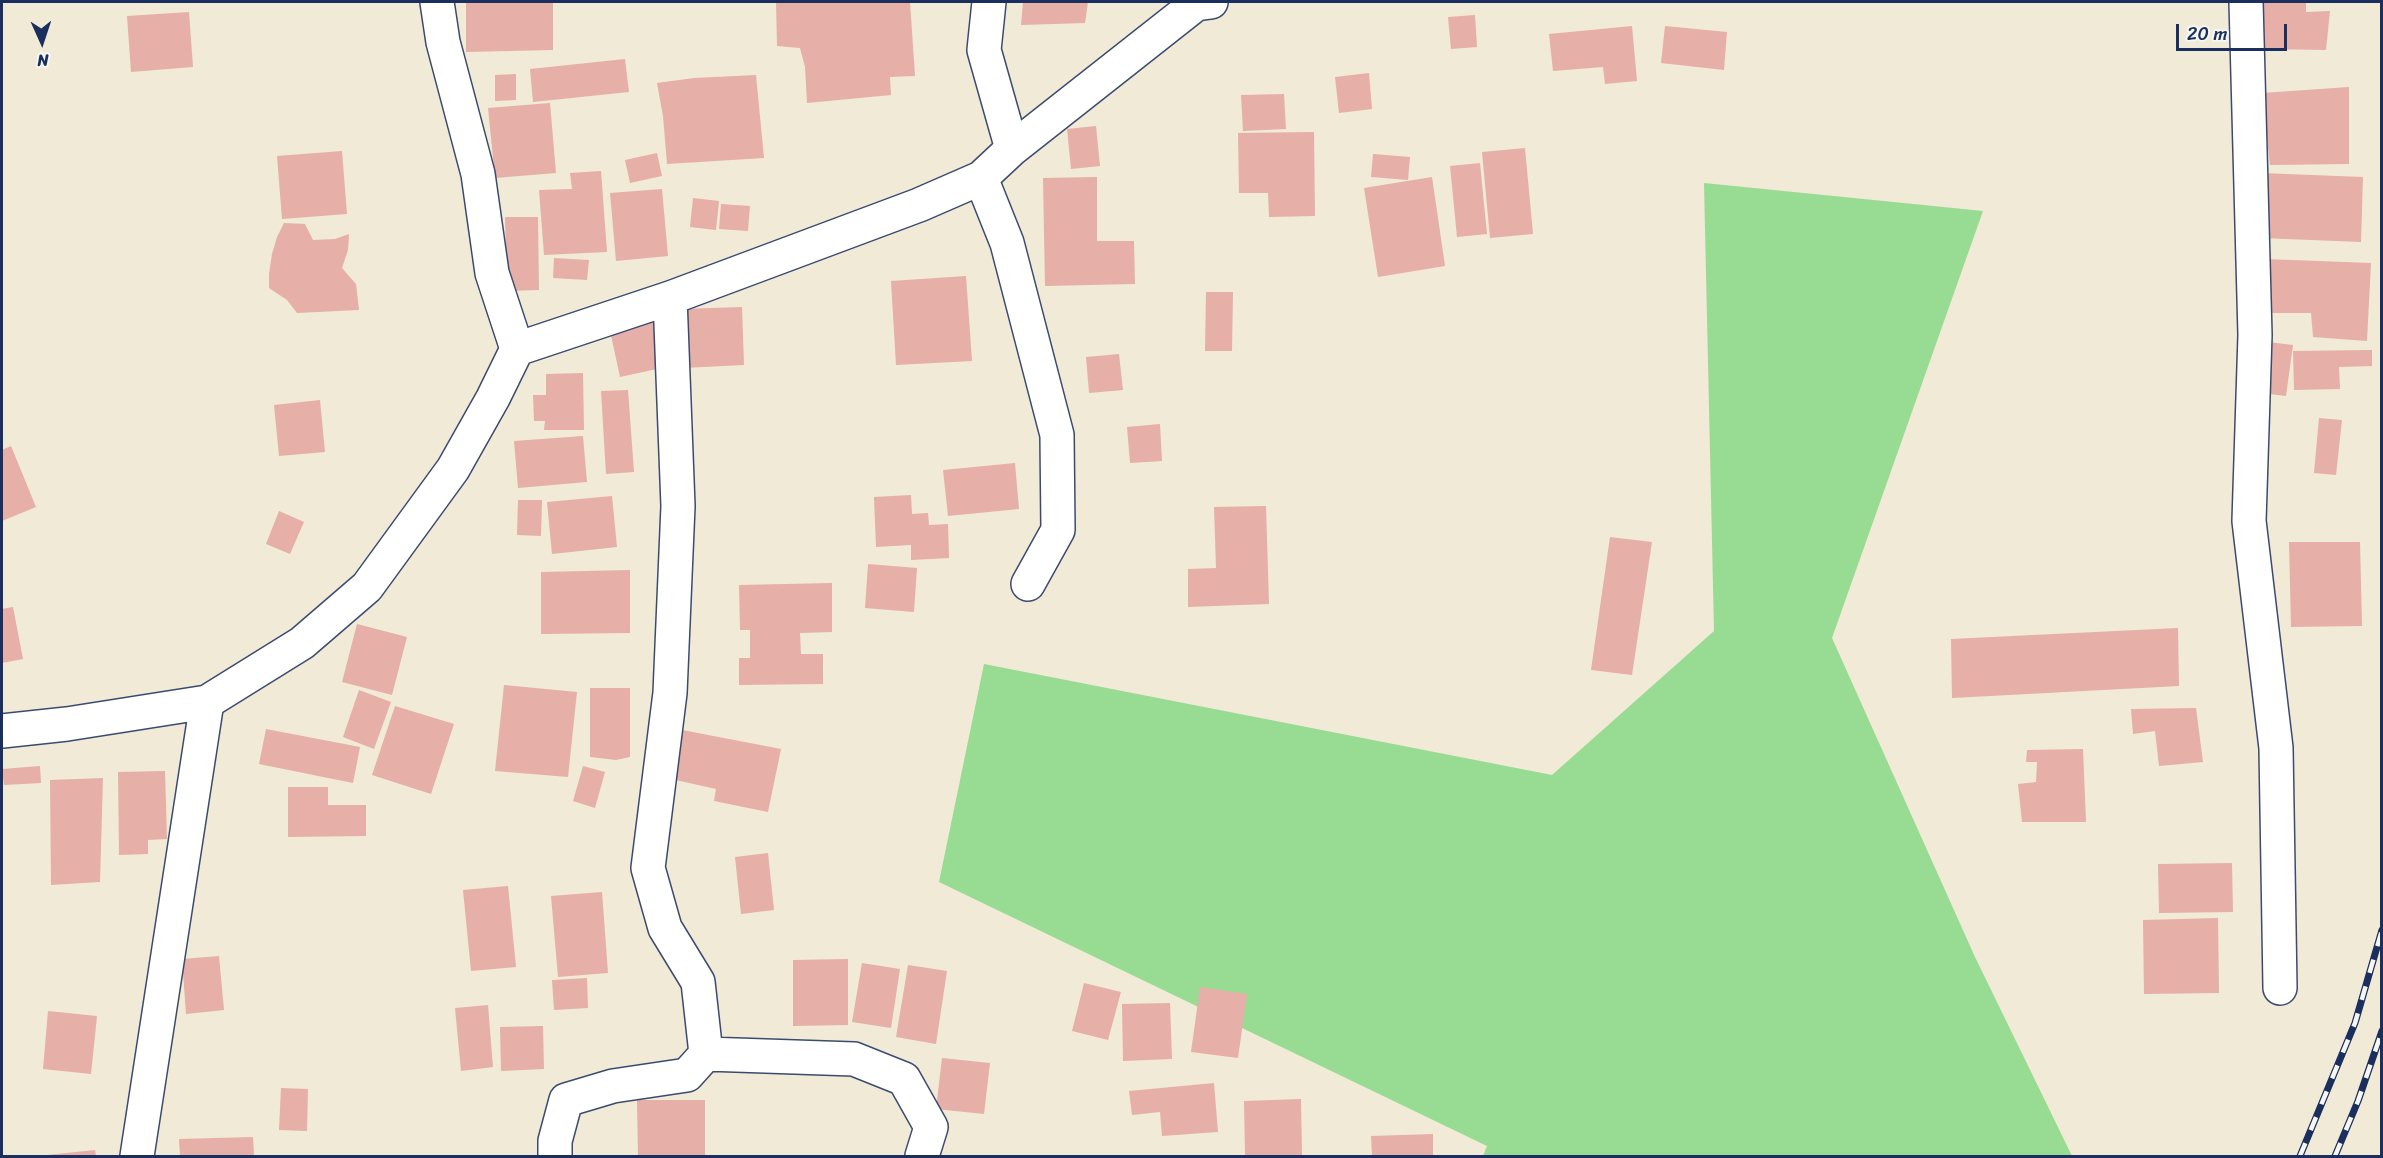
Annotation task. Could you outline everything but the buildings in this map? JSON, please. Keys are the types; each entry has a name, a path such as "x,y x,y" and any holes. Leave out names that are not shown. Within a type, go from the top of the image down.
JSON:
{"street":[{"path":"2,731 67,724 207,702 302,643 367,588 453,469 493,398 517,349 492,273 478,174 443,42 437,2"},
{"path":"989,2 984,50 1012,149"},
{"path":"517,349 670,298 919,205 981,178 1012,149 1197,4 1211,2"},
{"path":"2246,2 2255,335 2249,521 2276,748 2280,988"},
{"path":"981,178 1008,243 1057,435 1058,530 1028,584"},
{"path":"555,1156 555,1141 566,1100 613,1086 687,1075 706,1054 698,982 665,928 648,868 670,693 678,518 670,298"},
{"path":"137,1156 207,702"},
{"path":"706,1054 854,1059 904,1079 931,1127 922,1156"}],"green space":[{"path":"1704,183 1983,211 1832,638 1975,957 2072,1156 1483,1156 1487,1146 939,882 984,664 1552,775 1714,631"}],"railway":[{"path":"2300,1156 2355,1023 2382,930"},
{"path":"2335,1156 2358,1101 2382,1031"}]}
